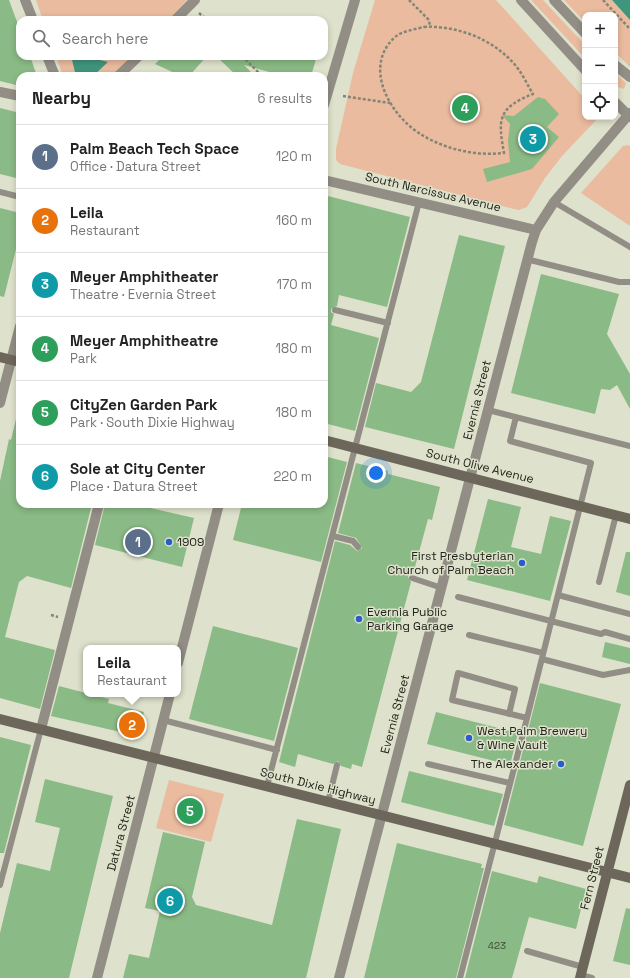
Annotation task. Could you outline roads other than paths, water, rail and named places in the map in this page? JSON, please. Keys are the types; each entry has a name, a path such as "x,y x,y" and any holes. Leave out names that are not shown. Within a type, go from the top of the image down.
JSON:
{"street":[{"path":"25,0 31,16"},
{"path":"179,16 195,0"},
{"path":"328,91 355,0"},
{"path":"521,0 582,67"},
{"path":"554,0 582,30"},
{"path":"49,60 53,72"},
{"path":"122,72 135,60"},
{"path":"618,67 630,77"},
{"path":"0,92 16,95"},
{"path":"618,105 629,115"},
{"name":"Evernia Street","path":"339,978 471,478 526,259 536,230 554,202 629,115"},
{"name":"South Narcissus Avenue","path":"328,181 536,230"},
{"path":"0,357 16,361 0,403"},
{"name":"South Olive Avenue","path":"328,441 630,519"},
{"path":"42,729 98,508"},
{"path":"181,652 219,508"},
{"name":"Datura Street","path":"96,978 169,697"},
{"name":"South Dixie Highway","path":"0,719 630,878"},
{"name":"Fern Street","path":"581,973 630,785"}],"lane":[{"path":"0,192 16,196"},
{"path":"267,786 419,202"},
{"path":"554,202 630,248"},
{"path":"526,259 619,282 630,282"},
{"path":"335,310 388,323"},
{"path":"488,410 630,446"},
{"path":"460,978 591,463 510,441 516,417"},
{"path":"599,582 616,515"},
{"path":"333,536 353,541 358,547"},
{"path":"412,578 442,588"},
{"path":"558,595 630,614"},
{"path":"458,597 601,634 605,632 630,639"},
{"path":"469,635 603,675 630,670"},
{"path":"509,714 515,689 458,673 452,700 509,714 527,718"},
{"path":"163,720 277,750"},
{"path":"0,885 42,729"},
{"path":"428,764 510,783"},
{"path":"328,802 337,765"},
{"path":"527,951 592,978"}],"water":[{"path":"612,0 630,0 630,20"},
{"path":"72,60 100,60 108,62 97,72 75,72"}],"place":[{"name":"Meyer Amphitheatre","path":"465,108"},
{"name":"Meyer Amphitheater","path":"533,139"},
{"name":"Palm Beach Tech Space","path":"138,542"},
{"name":"1909","path":"169,542"},
{"name":"First Presbyterian Church of Palm Beach","path":"522,563"},
{"name":"Evernia Public Parking Garage","path":"359,619"},
{"name":"Leila","path":"132,725"},
{"name":"West Palm Brewery & Wine Vault","path":"469,738"},
{"name":"The Alexander","path":"561,764"},
{"name":"CityZen Garden Park","path":"190,811"},
{"name":"Sole at City Center","path":"170,901"}]}
